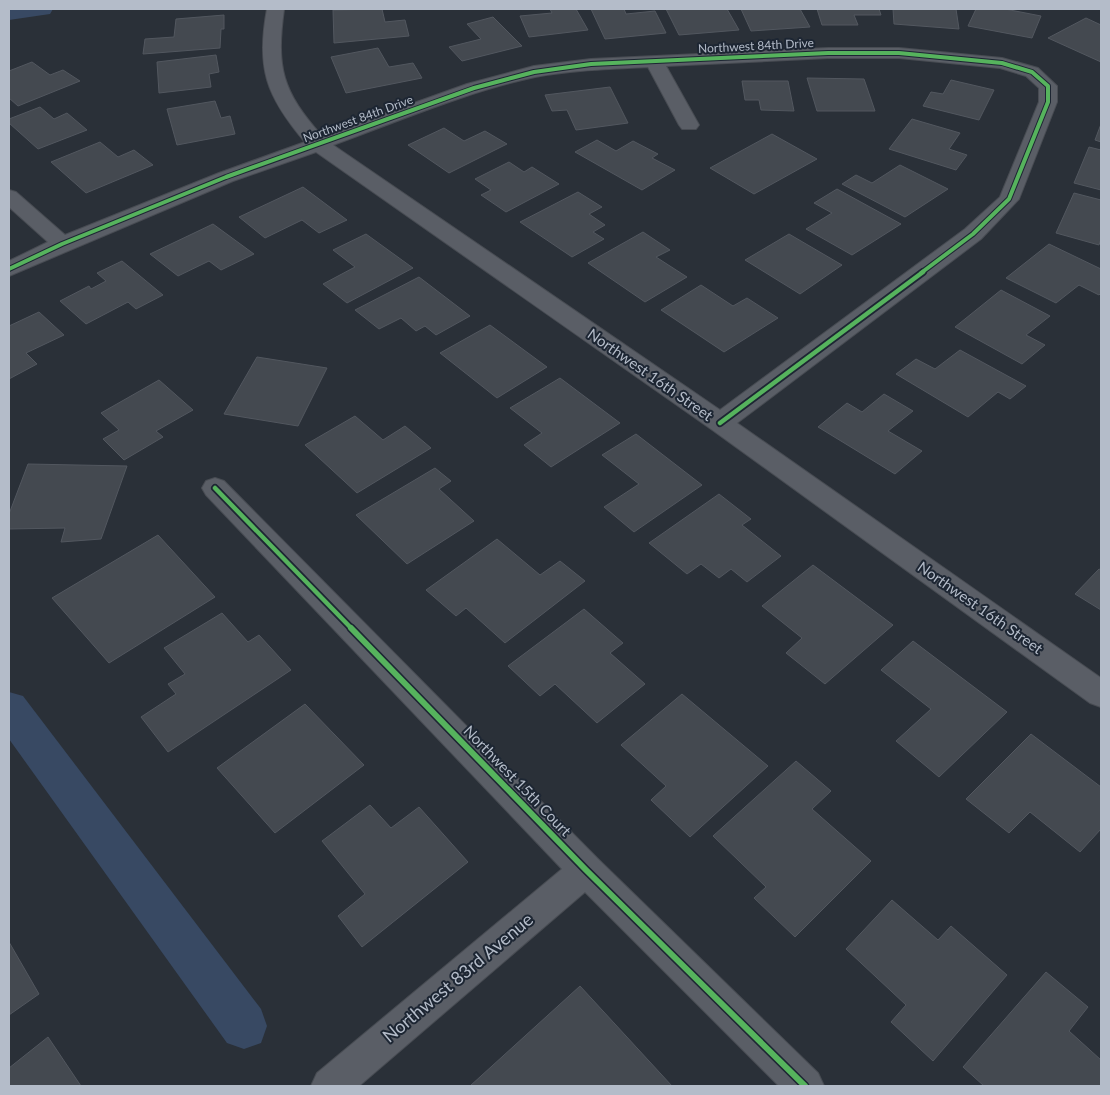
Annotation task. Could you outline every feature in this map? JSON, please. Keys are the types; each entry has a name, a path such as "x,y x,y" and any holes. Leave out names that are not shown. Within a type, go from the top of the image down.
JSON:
{"street":[{"name":"Northwest 16th Street","path":"274,9 271,57 278,89 296,118 318,144 720,423 1101,694"},
{"name":"Northwest 84th Drive","path":"9,269 62,244 226,177 474,88 526,74 590,64 828,53 899,53 1002,63 1032,72 1048,86 1048,102 1009,199 973,234 720,423"},
{"path":"654,61 689,125"},
{"path":"9,196 62,244"},
{"name":"Northwest 15th Court","path":"214,488 586,870 805,1086"},
{"name":"Northwest 83rd Avenue","path":"330,1086 586,870"}],"building":[{"path":"382,9 385,22 405,20 409,36 334,43 333,10"},
{"path":"550,9 576,9 588,30 529,37 520,16 552,13"},
{"path":"591,9 624,9 626,14 655,11 666,33 605,39"},
{"path":"666,9 727,9 739,30 679,35"},
{"path":"741,9 800,9 810,27 751,31"},
{"path":"817,9 879,9 881,15 854,15 858,25 822,25"},
{"path":"893,9 956,9 959,29 894,24"},
{"path":"976,9 1005,9 1041,16 1032,38 968,26"},
{"path":"224,15 224,29 221,29 220,48 143,54 145,39 174,37 176,19"},
{"path":"493,17 522,46 462,61 449,47 481,39 467,24"},
{"path":"1086,18 1101,25 1101,62 1048,38"},
{"path":"378,48 389,67 413,63 422,78 346,93 331,57"},
{"path":"216,55 219,72 209,74 211,87 159,93 157,62"},
{"path":"32,62 50,75 63,70 80,81 18,106 9,98 9,71"},
{"path":"807,78 864,79 875,111 817,111"},
{"path":"951,80 994,90 979,120 923,106 931,92 943,94"},
{"path":"742,81 788,81 794,111 761,110 759,100 745,100"},
{"path":"610,87 628,123 576,130 567,110 552,111 545,95"},
{"path":"215,101 221,118 230,116 235,134 177,145 167,109"},
{"path":"40,107 54,119 67,113 87,130 38,149 9,123 9,119"},
{"path":"912,119 960,133 949,149 967,155 956,170 889,149"},
{"path":"1101,124 1101,142 1095,140"},
{"path":"444,128 464,141 485,131 507,144 449,173 408,145"},
{"path":"772,134 817,159 754,194 710,168"},
{"path":"597,140 616,151 633,141 658,154 652,158 675,170 642,190 575,152"},
{"path":"100,142 118,157 134,150 153,165 86,193 51,162"},
{"path":"1089,147 1101,150 1101,190 1074,183"},
{"path":"509,162 524,172 532,167 559,184 506,212 481,195 491,190 475,179"},
{"path":"900,165 948,189 905,217 842,184 856,175 872,183"},
{"path":"303,187 347,220 319,233 302,220 265,238 239,217"},
{"path":"837,189 901,224 852,255 806,229 832,213 814,203"},
{"path":"578,192 602,207 589,214 605,225 593,232 604,239 572,257 520,222"},
{"path":"1074,193 1101,200 1101,239 1099,245 1056,233"},
{"path":"213,224 254,254 221,270 209,261 178,276 150,254"},
{"path":"643,232 670,250 656,257 687,277 645,302 588,263"},
{"path":"366,234 413,268 347,303 323,284 355,267 333,250"},
{"path":"789,234 842,265 800,294 745,260"},
{"path":"1049,244 1101,269 1101,293 1099,295 1079,285 1056,303 1006,278"},
{"path":"122,261 163,295 136,309 128,302 86,324 60,301 89,286 91,289 106,281 97,273"},
{"path":"419,277 470,316 436,335 425,326 416,331 401,318 379,329 355,310"},
{"path":"701,285 733,306 747,298 778,318 724,352 661,310"},
{"path":"1001,290 1050,316 1026,335 1045,345 1022,364 955,327"},
{"path":"39,312 64,335 26,353 37,364 9,379 9,326"},
{"path":"490,325 547,367 497,398 440,353"},
{"path":"960,350 1026,386 1010,399 998,392 968,417 896,374 916,359 935,369"},
{"path":"257,357 327,368 298,426 224,414"},
{"path":"560,378 620,423 551,467 524,445 542,433 510,408"},
{"path":"159,380 193,410 156,431 163,437 124,460 103,439 119,430 101,413"},
{"path":"884,394 913,411 888,431 922,451 895,474 818,427 847,403 862,412"},
{"path":"355,416 383,440 405,426 431,448 357,493 305,445"},
{"path":"636,434 702,485 634,532 604,507 639,484 602,455"},
{"path":"28,464 127,466 101,539 61,542 65,528 9,529 9,514"},
{"path":"435,468 451,481 439,489 474,521 407,564 356,515"},
{"path":"719,494 751,519 742,525 781,556 747,582 731,569 719,578 701,564 687,574 649,543"},
{"path":"158,535 215,597 109,663 52,598"},
{"path":"497,539 540,575 560,561 585,581 505,643 466,608 456,616 426,590"},
{"path":"813,565 893,625 825,684 786,653 802,638 762,606"},
{"path":"1099,569 1101,570 1101,610 1075,594"},
{"path":"584,609 623,643 610,653 645,684 597,723 555,684 540,696 508,666"},
{"path":"222,613 248,642 259,635 291,670 168,752 141,717 176,694 168,684 185,674 164,648"},
{"path":"913,641 1007,712 939,777 896,741 931,709 881,670"},
{"path":"682,694 768,766 690,837 651,800 666,786 621,745"},
{"path":"305,704 364,765 275,833 217,768"},
{"path":"1031,734 1101,787 1101,829 1080,852 1030,812 1009,833 966,799"},
{"path":"796,761 831,791 812,809 871,861 795,937 754,898 766,887 713,836"},
{"path":"370,805 391,828 419,807 468,862 362,947 338,916 365,894 322,841"},
{"path":"892,900 938,940 951,926 1007,975 933,1061 891,1022 906,1005 846,949"},
{"path":"9,942 39,994 9,1015"},
{"path":"1046,972 1088,1007 1069,1031 1101,1060 1101,1086 984,1086 963,1067"},
{"path":"580,986 672,1086 470,1086"},
{"path":"48,1037 81,1086 9,1086 9,1068"}],"waterway":[{"path":"9,13 42,9"},
{"path":"9,708 244,1026"}],"cycle path":[{"path":"9,269 62,244 226,177 474,88 534,72 591,64 828,53 899,53 1002,63 1032,72 1048,86 1048,102 1009,199 973,234 720,423"},
{"path":"215,488 586,870 805,1086"}]}
